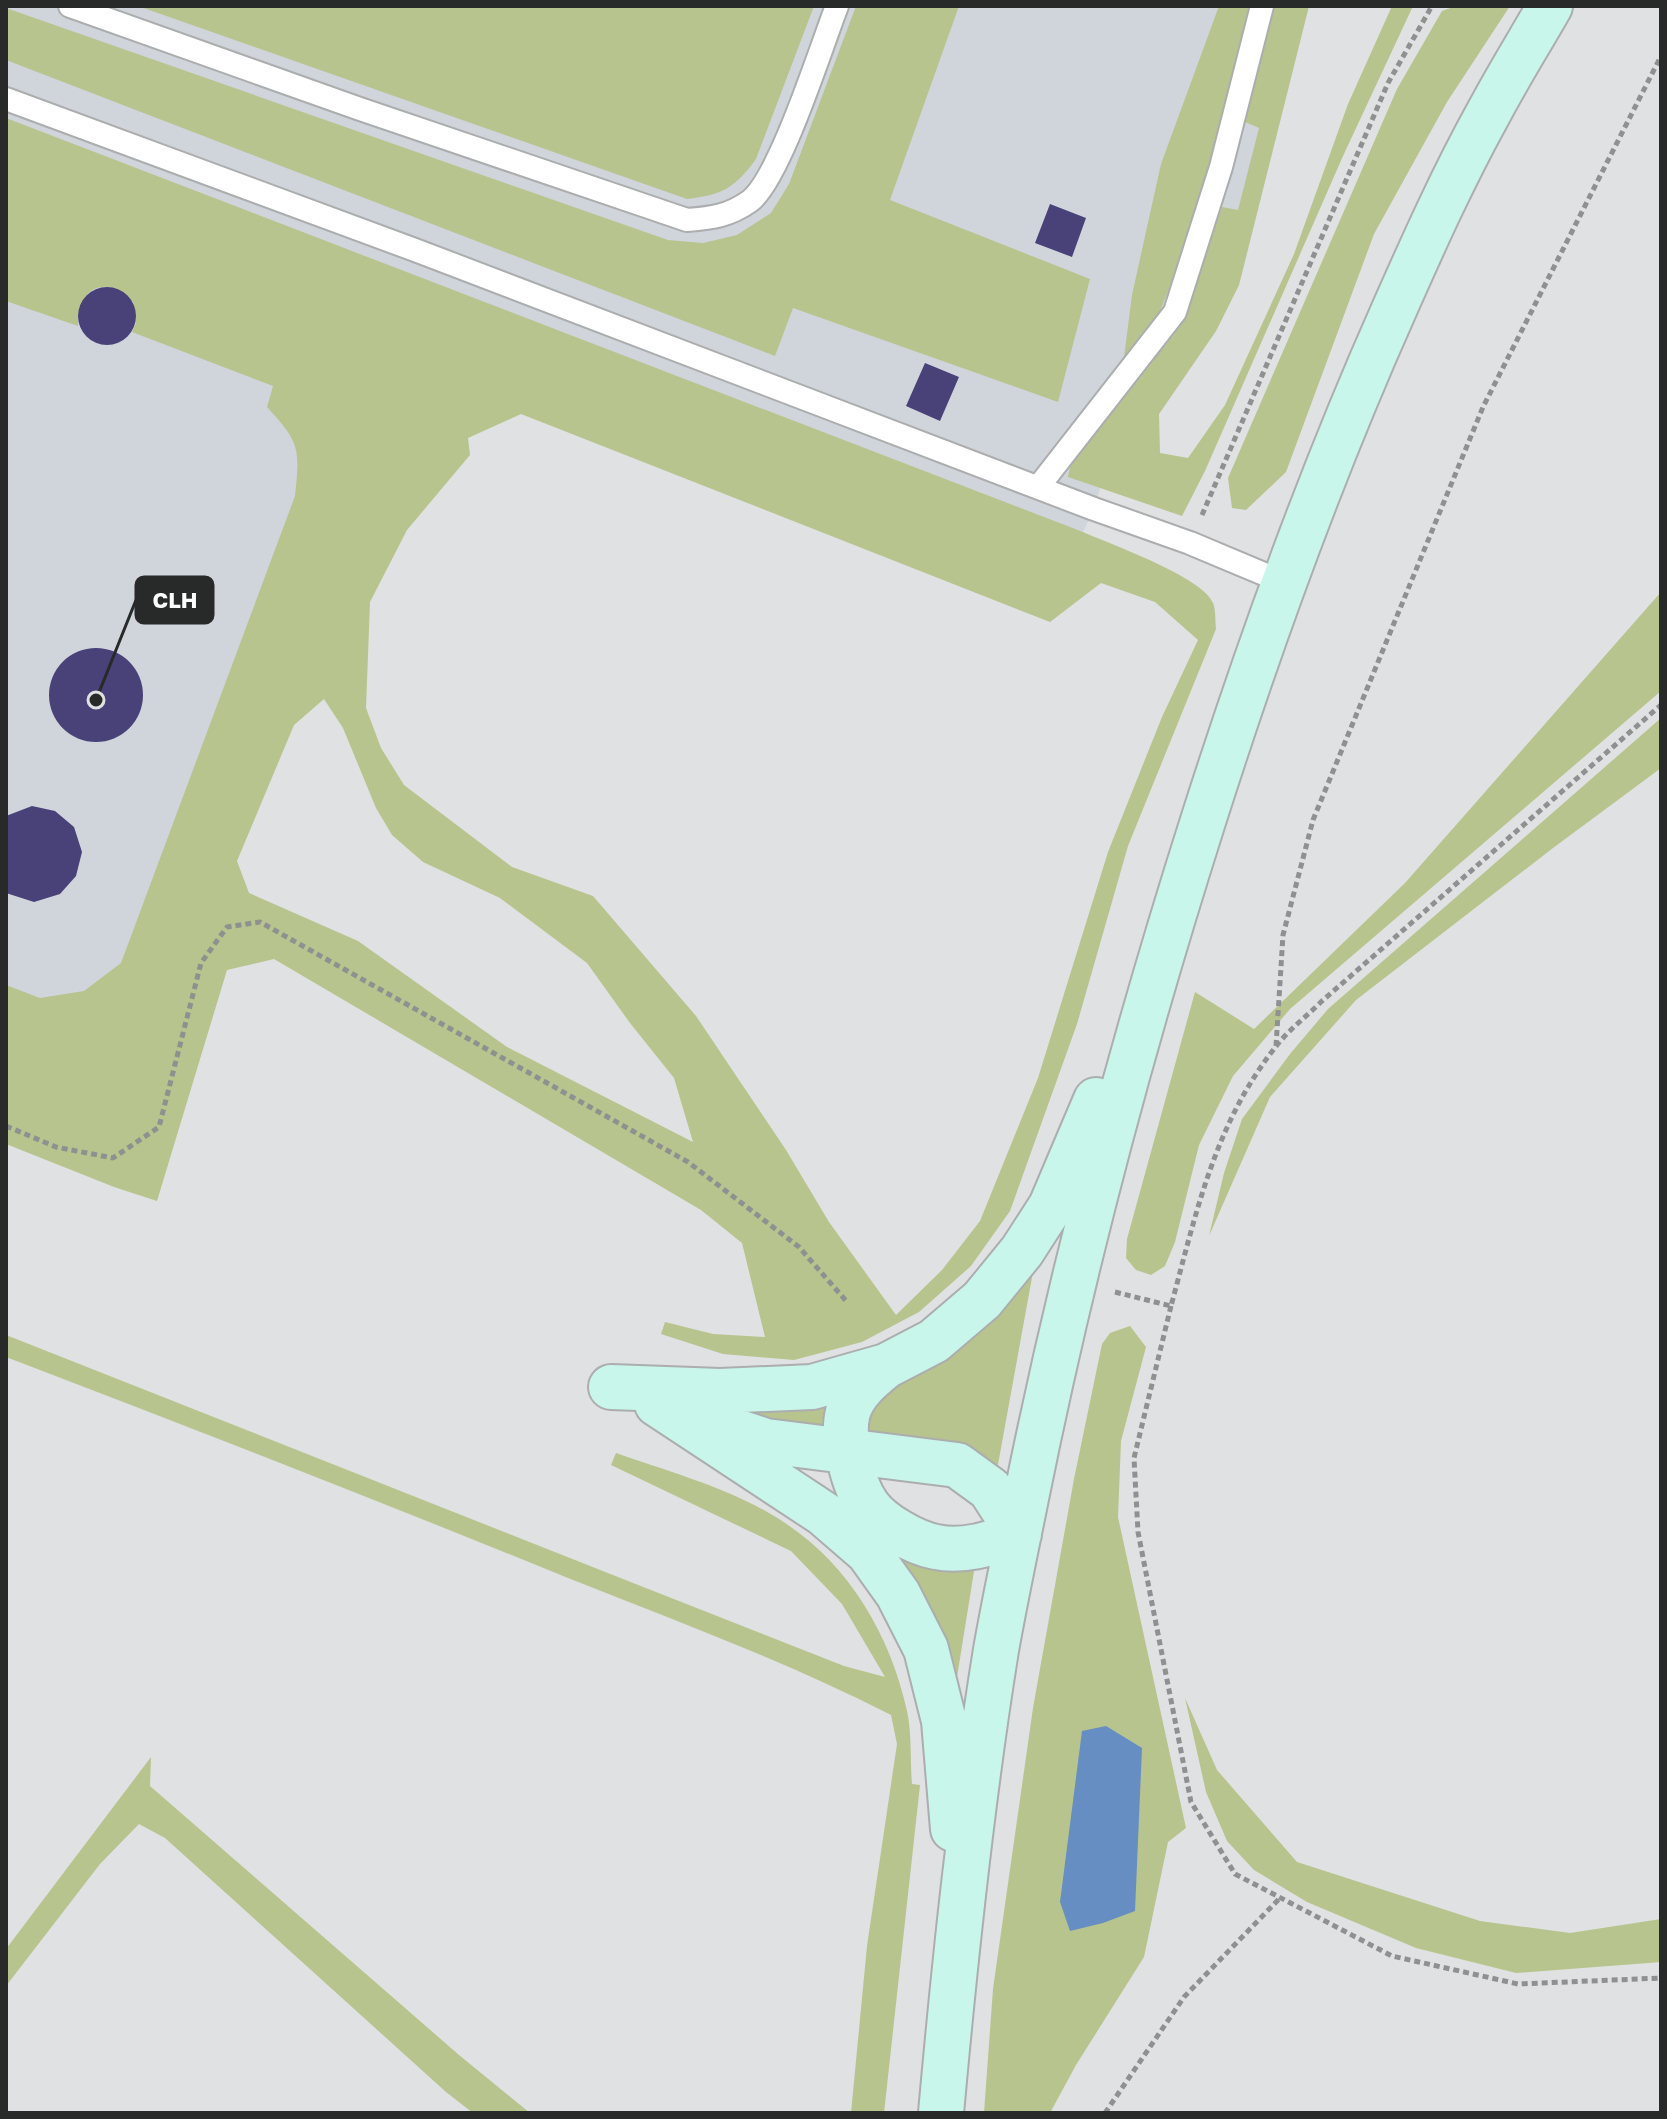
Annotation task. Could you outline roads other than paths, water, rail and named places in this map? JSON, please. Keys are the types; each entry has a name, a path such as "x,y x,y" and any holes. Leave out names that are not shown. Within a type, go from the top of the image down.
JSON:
{"street":[{"path":"941,2113 960,1904 997,1648 1072,1281 1168,928 1237,712 1348,414 1429,231 1488,112 1550,6"},
{"path":"869,1508 857,1485 847,1450 847,1413 861,1386 886,1366 934,1341 982,1300 1022,1251 1044,1217 1168,928"},
{"path":"886,1366 812,1387 720,1391 611,1387 766,1441 957,1465 990,1489 1019,1534"},
{"path":"657,1404 824,1514 868,1552 898,1594 926,1649 944,1721 960,1904"},
{"path":"766,1441 906,1536 937,1548 982,1547 1019,1534"}],"lane":[{"path":"70,6 687,220 722,218 752,199 768,177 776,165 837,6"},
{"path":"1039,486 1175,312 1221,167 1262,6"},
{"path":"6,99 1190,543 1283,582"}],"water":[{"path":"1106,1726 1142,1748 1135,1911 1070,1931 1060,1902 1082,1731"}],"place":[{"name":"CLH","path":"96,700"}]}
